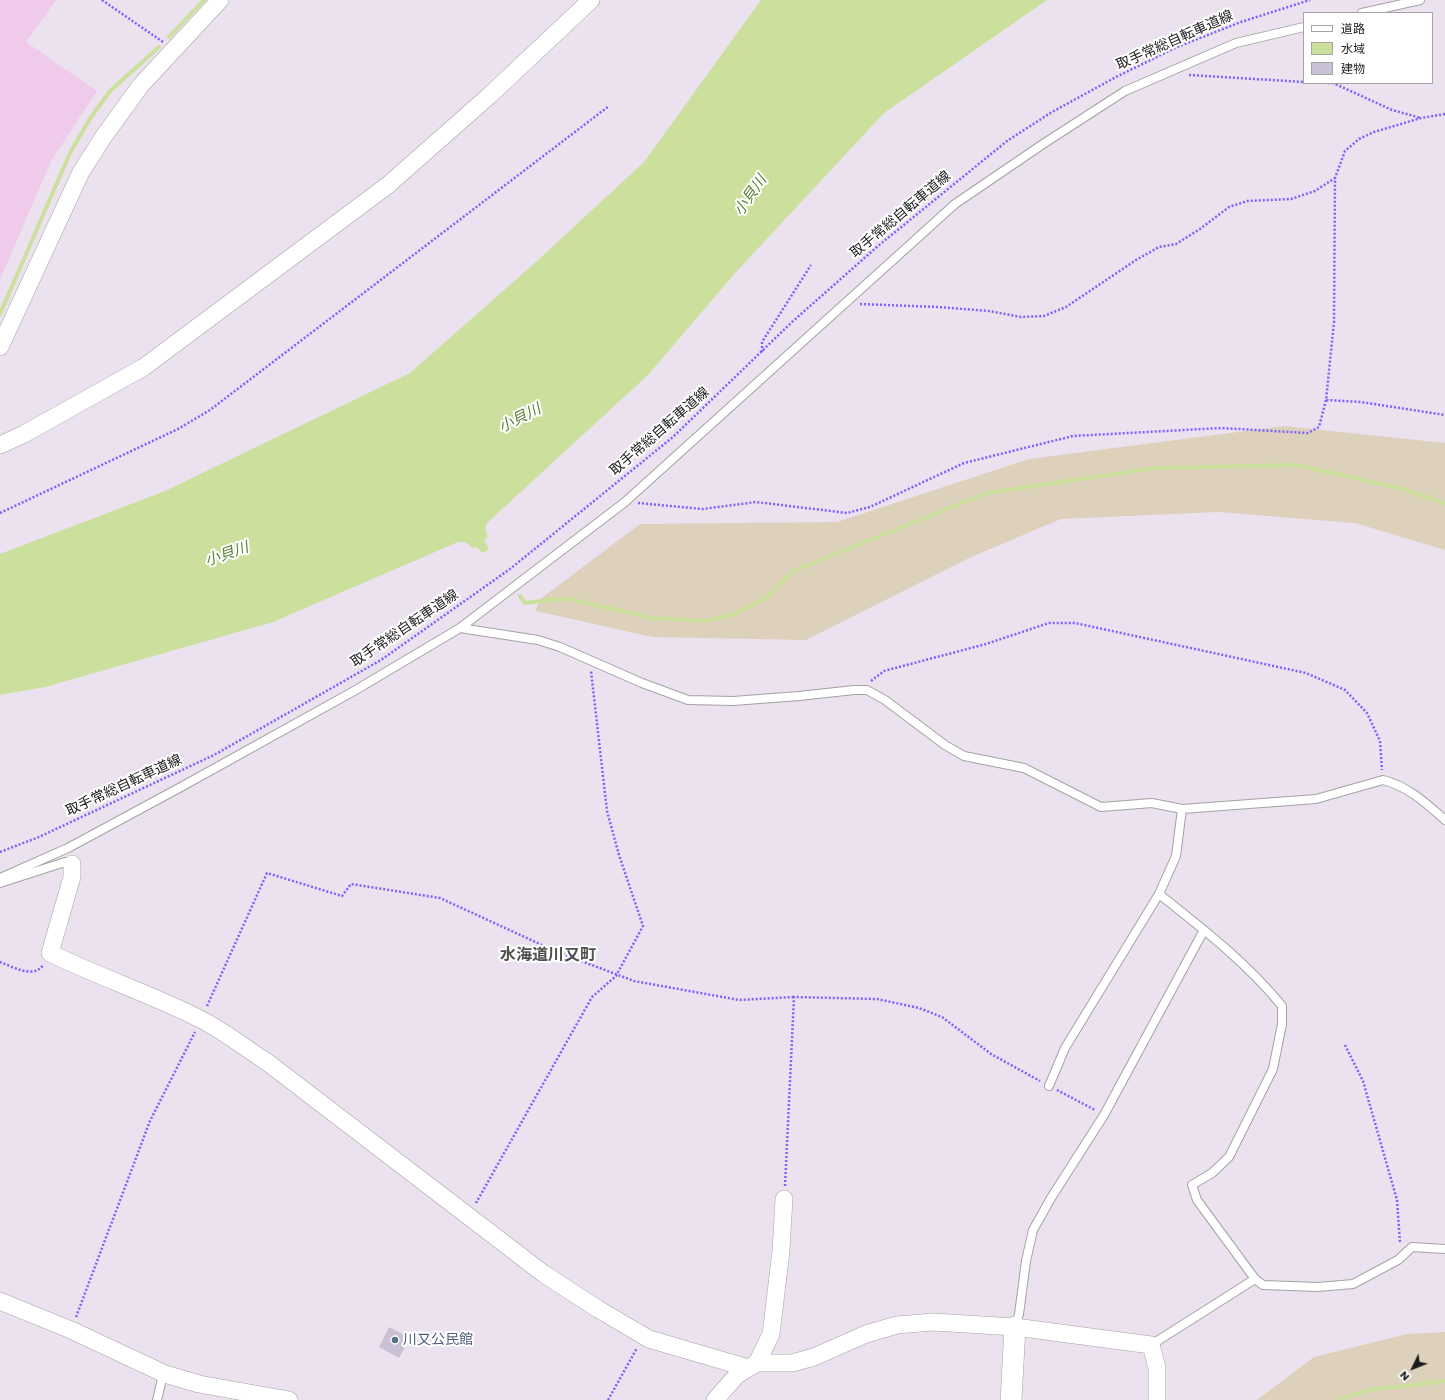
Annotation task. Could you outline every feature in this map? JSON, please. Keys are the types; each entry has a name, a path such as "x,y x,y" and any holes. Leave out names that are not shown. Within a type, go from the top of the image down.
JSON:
{"street":[{"path":"0,346 81,172 122,108 173,49 220,0"},
{"path":"0,445 24,434 144,367 388,185 490,95 591,0"},
{"path":"72,864 72,877 50,952 84,970 148,994 201,1019 267,1062 544,1274 643,1336 691,1352 752,1366 792,1363 807,1359 866,1334 897,1324 933,1322 1015,1327 1151,1345 1157,1368 1157,1400"},
{"path":"715,1400 729,1382 752,1366 771,1334 781,1251 784,1200"},
{"path":"0,1301 71,1330 165,1374 199,1384 289,1400"},
{"path":"1012,1400 1015,1327"}],"lane":[{"path":"1366,12 1420,0"},
{"path":"0,878 68,848 354,691 460,628 625,502 955,204 1125,91 1236,43 1303,27"},
{"path":"460,628 538,640 560,647 642,683 688,700 733,701 867,690 885,700 945,745 964,756 1024,768 1101,807 1152,803 1182,809 1316,799 1383,780 1394,783 1422,799 1445,820"},
{"path":"1049,1086 1065,1048 1159,894 1176,856 1182,809"},
{"path":"0,883 64,862 72,864"},
{"path":"1159,894 1204,930 1257,978 1282,1006 1282,1024 1273,1069 1229,1157 1212,1173 1192,1185 1197,1200 1254,1279 1263,1286 1318,1287 1353,1284 1398,1260 1412,1247 1445,1249"},
{"path":"1015,1327 1019,1314 1026,1261 1033,1230 1051,1198 1104,1115 1204,930"},
{"path":"1151,1345 1254,1279"},
{"path":"157,1400 162,1379 165,1374"}],"path":[{"name":"取手常総自転車道線","path":"0,852 39,837 214,754 381,660 510,569 600,498 673,437 792,322 878,246 1006,141 1052,112 1116,77 1177,47 1242,22 1310,0"},
{"path":"104,1 173,49"},
{"path":"1164,74 1303,82"},
{"path":"1335,84 1392,110 1421,118"},
{"path":"0,513 178,429 210,410 608,106"},
{"path":"625,502 703,509 756,502 847,513 870,507 964,463 1073,436 1221,428 1308,433 1319,427 1326,400 1334,322 1335,178 1345,150 1358,139 1374,132 1421,118 1445,114"},
{"path":"856,306 863,303 989,311 1021,317 1044,316 1066,308 1136,260 1159,247 1176,244 1200,229 1229,207 1247,201 1291,199 1315,191 1335,178"},
{"path":"762,352 762,342 811,265"},
{"path":"1326,400 1361,402 1445,415"},
{"path":"860,690 884,671 986,644 1049,623 1075,623 1306,673 1346,690 1367,713 1380,741 1383,780"},
{"path":"469,1216 592,997 616,976 644,926 619,856 607,811 590,661"},
{"path":"71,1330 150,1121 201,1019 267,873 342,896 351,884 440,898 555,951 616,976 678,990 739,1000 794,997 877,999 919,1008 942,1017 991,1054 1104,1115"},
{"path":"0,962 29,972 35,972 42,968 50,952"},
{"path":"784,1200 794,997"},
{"path":"1345,1045 1364,1081 1397,1200 1400,1244 1398,1260"},
{"path":"608,1400 643,1336"}],"shaded area":[{"path":"0,0 56,0 26,42 97,91 51,161 0,280"},
{"path":"1284,426 1445,443 1445,550 1355,523 1218,512 1061,519 969,558 806,640 652,637 536,611 539,600 640,524 837,522 1029,459"},
{"path":"1445,1332 1445,1400 1257,1400 1314,1357 1407,1334"}],"water":[{"name":"小貝川","path":"761,0 1047,0 884,113 736,272 648,375 488,522 485,528 488,537 484,540 489,549 483,553 476,547 473,548 465,542 458,542 273,622 45,687 0,695 0,554 165,491 410,373 537,261 644,162"}],"building":[{"name":"川又公民館","path":"389,1327 410,1338 399,1358 379,1347"}],"waterway":[{"path":"169,37 204,0"},
{"path":"0,314 70,153 89,120 110,91 159,47"},
{"path":"520,596 525,603 570,599 651,618 707,621 734,614 766,598 793,571 987,493 1155,468 1297,465 1403,489 1445,503"},
{"path":"1338,1400 1369,1390 1445,1381"}],"place":[{"name":"川又公民館","path":"395,1340"}],"district":[{"name":"水海道川又町","path":"548,956"}]}
